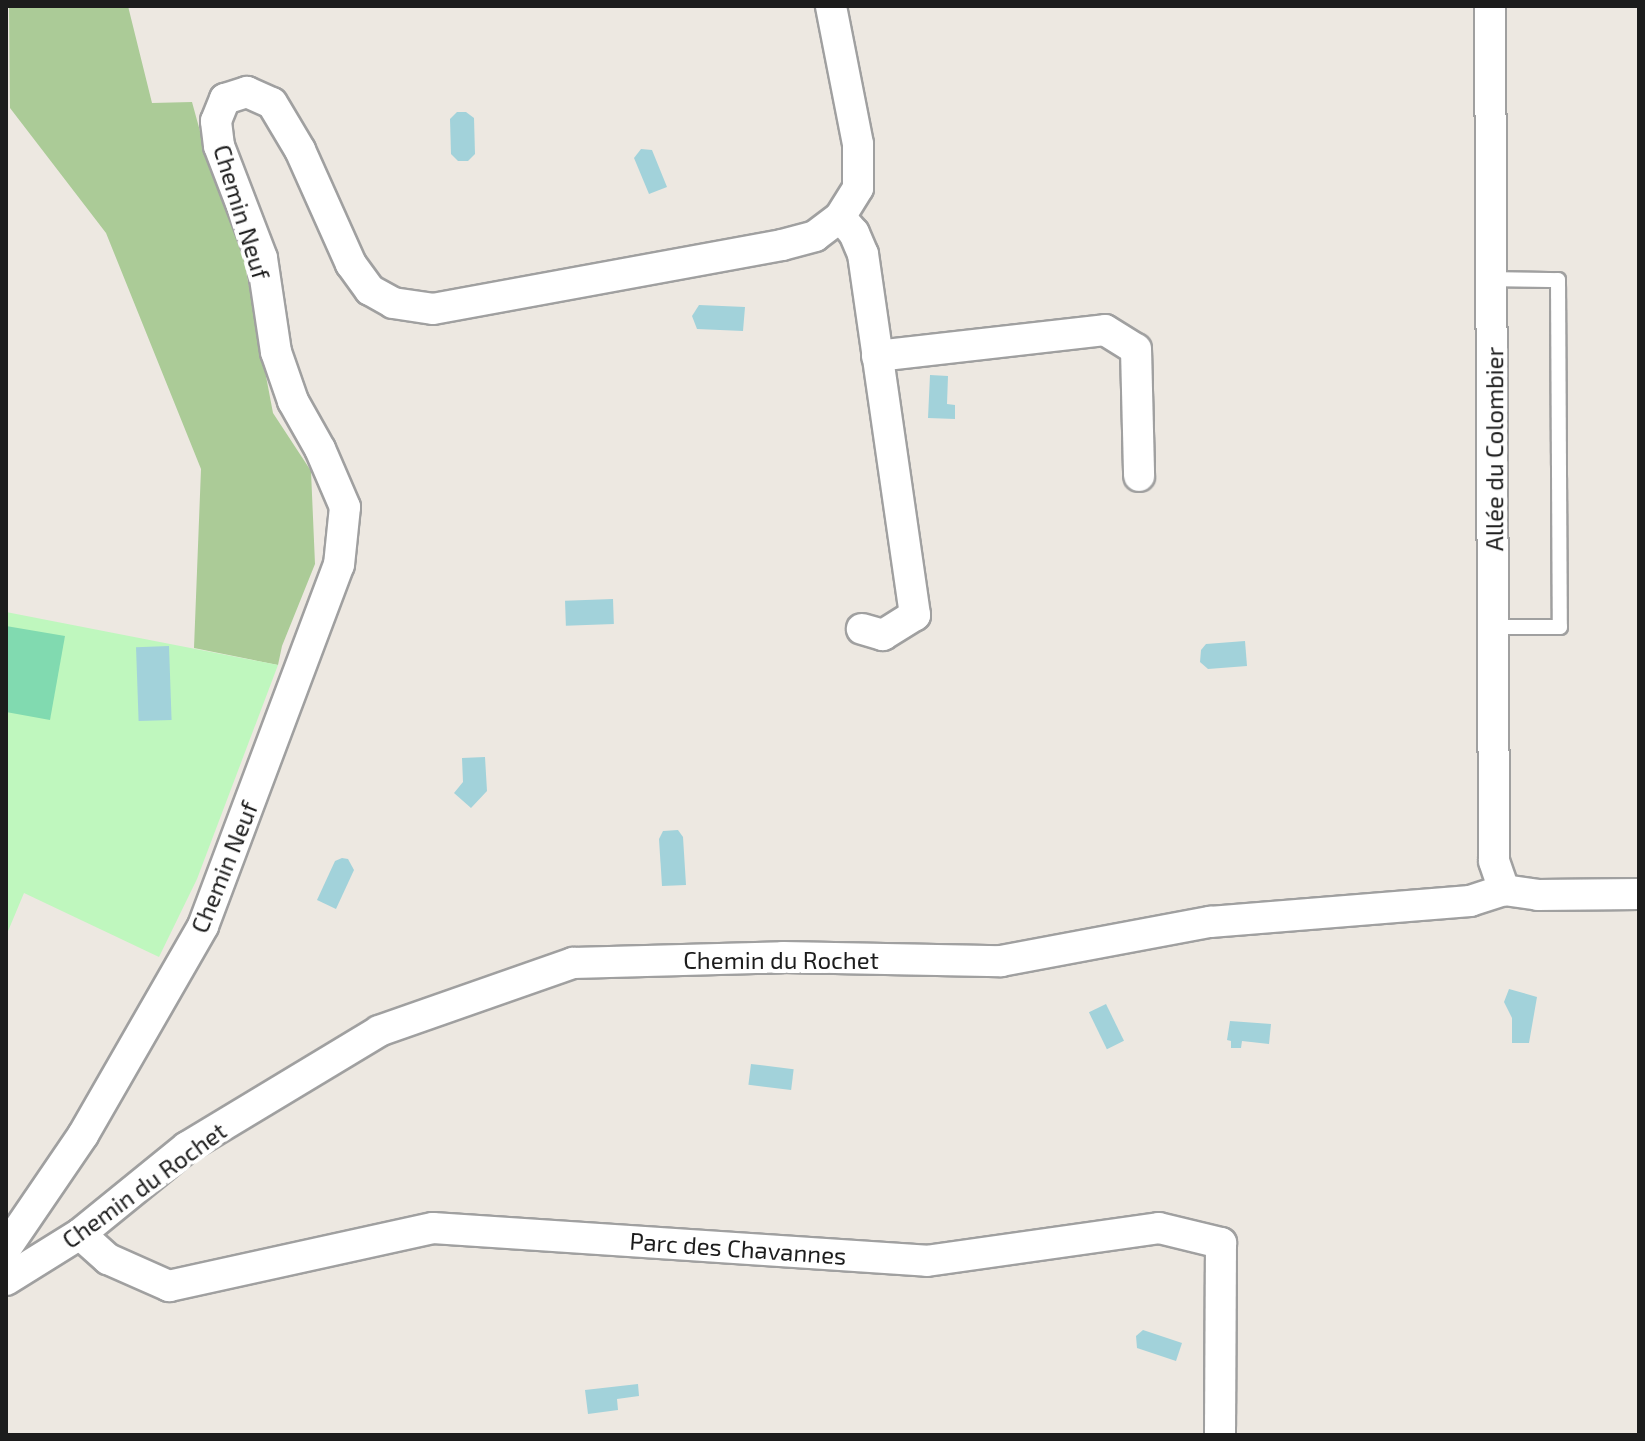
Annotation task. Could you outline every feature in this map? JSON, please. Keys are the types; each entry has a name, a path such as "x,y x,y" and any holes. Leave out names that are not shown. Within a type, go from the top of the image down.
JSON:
{"street":[{"path":"831,6 858,144 858,188 840,217 854,233 863,254 915,615 883,635 862,629"},
{"name":"Allée du Colombier","path":"1490,6 1496,627 1494,861 1504,890"},
{"name":"Chemin Neuf","path":"6,1248 83,1135 203,926 339,565 345,507 320,449 293,401 276,352 262,258 219,146 216,121 225,99 247,92 272,103 300,150 351,264 370,290 393,303 433,309 782,245 815,236 840,217"},
{"path":"877,356 1105,330 1136,349 1139,476"},
{"name":"Chemin du Rochet","path":"6,1280 80,1234 187,1147 379,1031 573,963 783,957 1001,961 1210,922 1470,901 1504,890 1538,895 1639,894"},
{"name":"Parc des Chavannes","path":"80,1234 108,1259 169,1286 433,1228 927,1261 1159,1228 1221,1243 1220,1435"}],"lane":[{"path":"1493,279 1558,280 1560,627 1496,627"}],"green space":[{"path":"9,6 128,6 152,103 192,102 206,153 243,255 273,413 311,471 315,564 282,646 278,665 194,648 201,469 106,233 10,108"},
{"path":"6,612 278,665 197,879 159,957 24,893 6,936"},
{"path":"6,626 65,636 50,720 6,712"}],"water":[{"path":"457,112 466,112 474,118 475,154 468,161 458,161 451,154 450,119"},
{"path":"641,149 652,150 667,187 649,194 634,158"},
{"path":"699,305 745,307 743,331 697,329 692,316"},
{"path":"930,375 948,376 947,404 955,405 955,419 928,418"},
{"path":"613,599 614,624 566,626 565,601"},
{"path":"1245,641 1247,666 1208,669 1200,662 1201,650 1206,644"},
{"path":"169,646 172,720 139,721 136,647"},
{"path":"485,757 487,791 471,808 454,793 463,782 462,758"},
{"path":"678,830 683,837 686,885 662,886 659,839 663,831"},
{"path":"348,859 354,870 336,909 317,900 335,861"},
{"path":"1509,989 1537,997 1529,1043 1512,1043 1512,1018 1504,1002"},
{"path":"1106,1004 1124,1041 1107,1049 1089,1012"},
{"path":"1230,1021 1271,1024 1269,1044 1242,1041 1241,1048 1231,1048 1231,1041 1227,1040"},
{"path":"751,1064 794,1069 791,1090 748,1085"},
{"path":"1143,1330 1182,1343 1176,1361 1137,1348 1136,1336"},
{"path":"638,1384 639,1396 617,1399 618,1410 588,1414 585,1390"}]}
